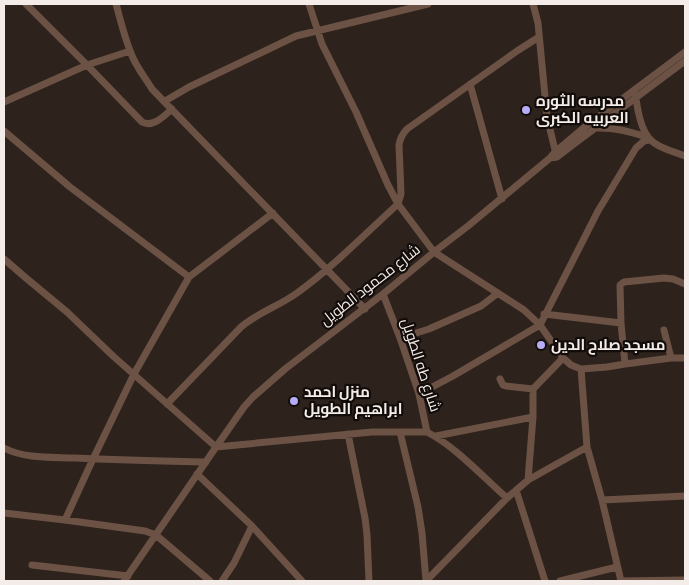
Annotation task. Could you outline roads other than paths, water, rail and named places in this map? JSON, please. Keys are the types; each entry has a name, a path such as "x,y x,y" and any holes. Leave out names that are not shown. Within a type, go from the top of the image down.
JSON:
{"street":[{"path":"26,4 137,118 146,124 152,124 172,109"},
{"path":"116,4 130,51 152,88 365,309"},
{"path":"309,4 322,44 356,112 388,185 398,204 434,252 524,310 540,325 563,358 571,365 581,369 607,368 671,358 685,358"},
{"path":"165,101 189,87 291,38 317,30 428,4"},
{"path":"533,4 540,37 546,108 554,156"},
{"path":"167,404 244,324 296,293 398,204 401,194 398,146 402,134 413,124 540,37"},
{"path":"4,102 88,66 130,51"},
{"path":"554,156 586,126 685,52"},
{"name":"شارع محمود الطويل","path":"126,578 244,407 253,398 285,369 365,309 554,156 596,128 685,61"},
{"path":"470,84 502,199"},
{"path":"637,88 635,98 643,129 648,138"},
{"path":"596,128 623,130 648,138 659,146 685,156"},
{"path":"4,131 70,187 189,276"},
{"path":"419,394 540,325 598,211 636,148 648,138"},
{"path":"65,520 134,374 189,276 273,213"},
{"path":"4,259 67,312 216,447 372,432 427,432"},
{"path":"625,364 620,323 620,285 624,282 664,278 673,279 685,284"},
{"path":"400,338 429,329 481,306 498,293"},
{"name":"شارع طه الطويل","path":"383,294 419,394 427,432 436,436 475,468 507,498"},
{"path":"544,314 620,323"},
{"path":"664,330 671,358"},
{"path":"528,480 533,417 533,389 563,358"},
{"path":"581,369 587,447 602,500 621,581 685,580"},
{"path":"500,380 506,386 533,389"},
{"path":"436,436 533,417"},
{"path":"400,432 418,507 426,581"},
{"path":"348,434 365,518 369,581"},
{"path":"426,581 507,498 528,480 587,447"},
{"path":"4,448 27,456 206,462"},
{"path":"197,474 252,526 302,581"},
{"path":"516,490 545,581"},
{"path":"602,500 685,496"},
{"path":"4,513 145,531 156,535 210,581"},
{"path":"222,581 234,563 252,526"},
{"path":"32,565 126,578"},
{"path":"560,581 617,567"}],"place":[{"name":"مدرسه الثوره العربيه الكبرى","path":"526,110"},
{"name":"مسجد صلاح الدين","path":"541,345"},
{"name":"منزل احمد ابراهيم الطويل","path":"294,401"}]}
